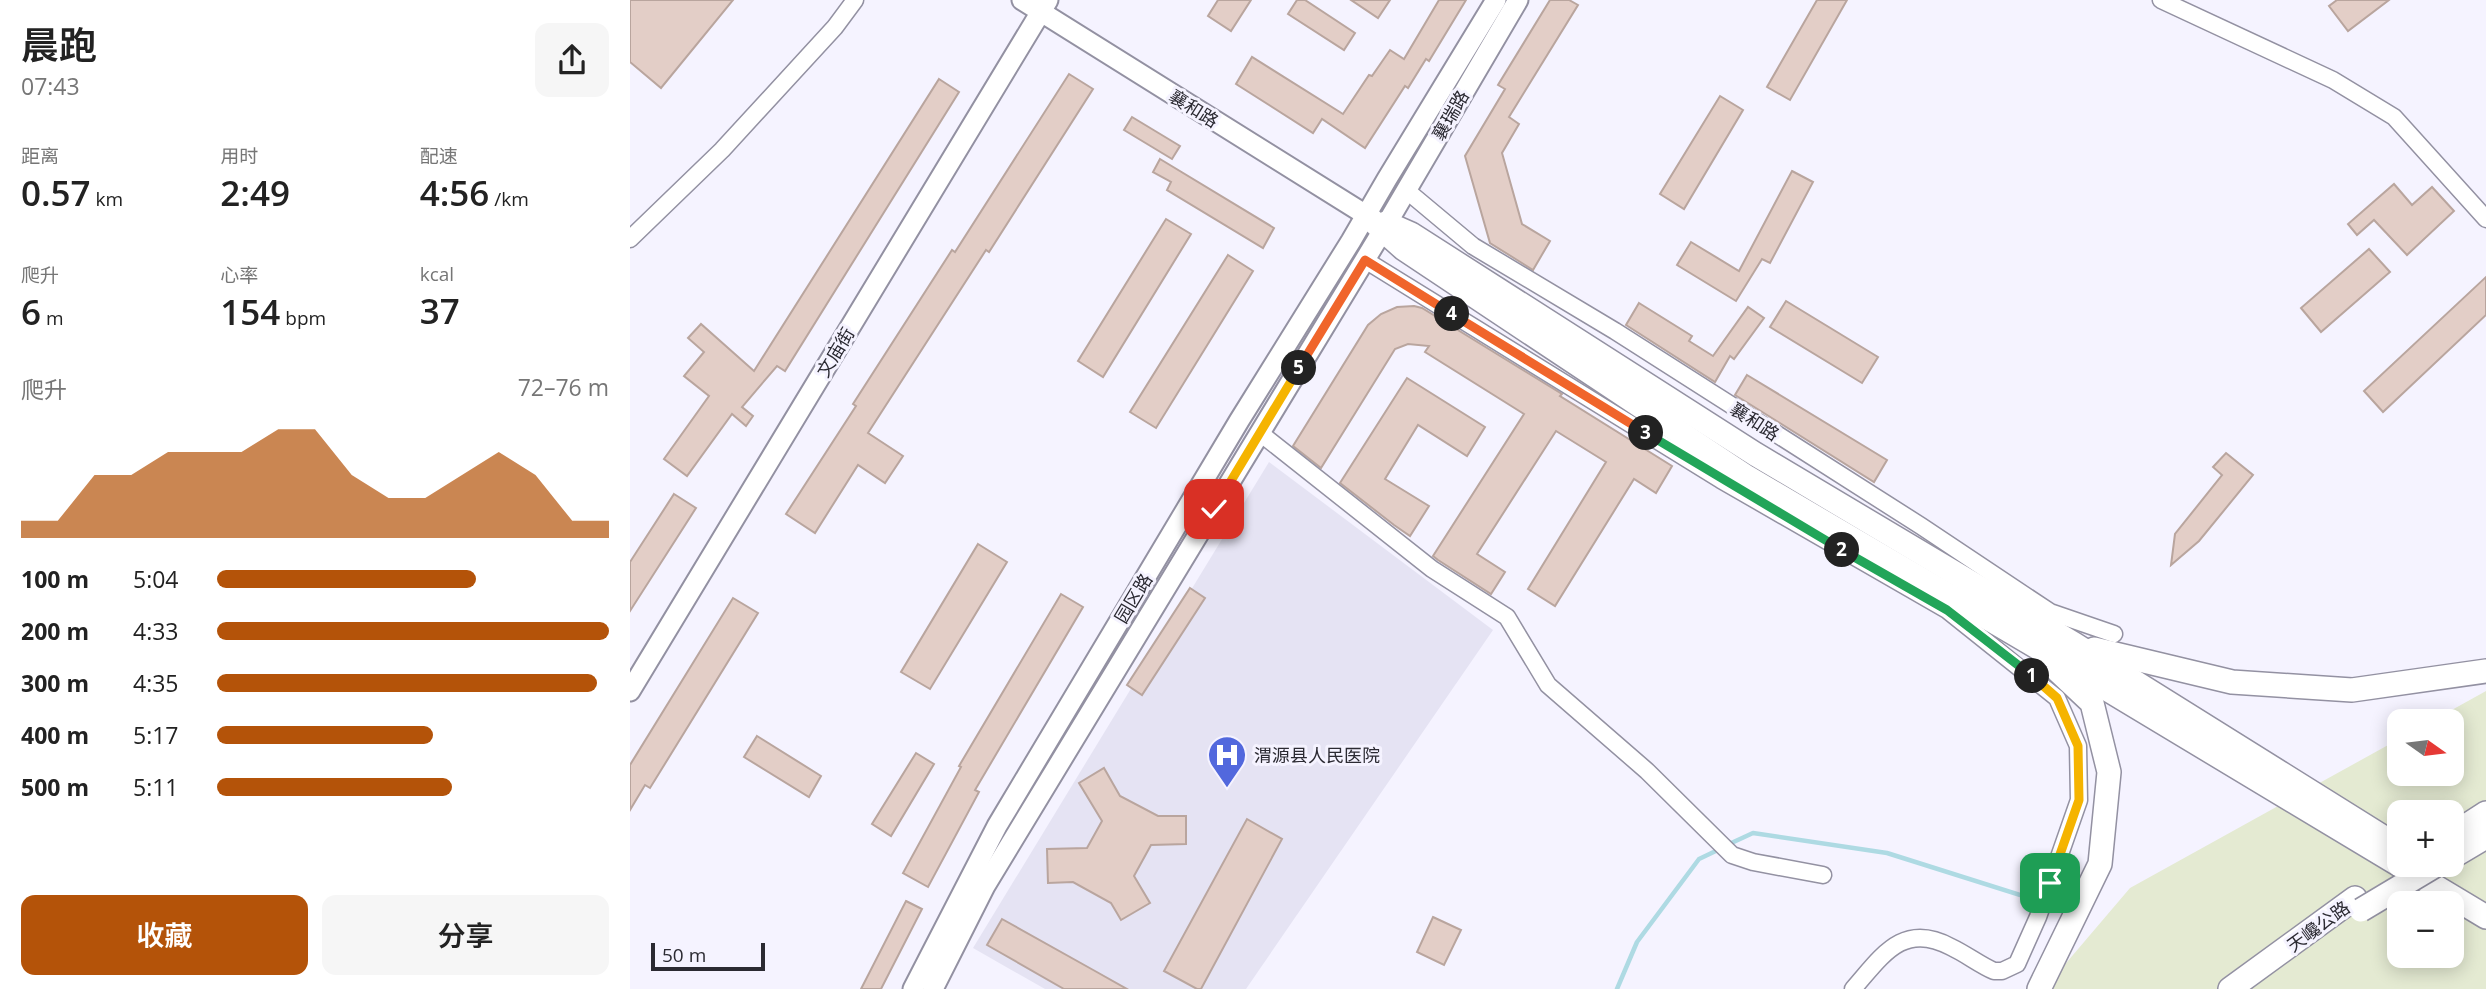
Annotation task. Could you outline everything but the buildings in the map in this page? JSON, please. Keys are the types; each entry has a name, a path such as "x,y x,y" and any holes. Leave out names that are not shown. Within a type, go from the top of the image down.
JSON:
{"highway":[{"path":"1375,222 1404,249 1747,477 2025,640 2486,917"},
{"path":"1375,222 1411,234 1755,454 2074,644 2387,840"},
{"path":"2025,640 2092,703 2109,772 2100,864 2039,989"},
{"path":"2074,644 2232,682 2352,690 2486,671"},
{"name":"天巉公路","path":"2358,904 2391,877"},
{"name":"天巉公路","path":"2358,904 2412,877"},
{"path":"2448,877 2486,901"},
{"path":"2230,989 2358,904"}],"main road":[{"name":"襄和路","path":"1022,0 1044,7 1375,222"},
{"name":"襄瑞路","path":"1375,222 1496,0"},
{"name":"襄瑞路","path":"1375,222 1406,190 1518,0"},
{"name":"文庙街","path":"630,691 1044,7"},
{"name":"园区路","path":"933,989 985,886 1365,260 1375,222"},
{"name":"园区路","path":"913,989 997,826 1239,421 1375,222"}],"street":[{"path":"630,239 722,150 835,27 855,0"},
{"path":"2161,0 2333,80 2394,117 2486,219"},
{"name":"襄和路","path":"1406,190 1474,246 1615,331 1921,526 2050,612 2114,634"},
{"path":"1365,260 1721,480 1947,610 2057,698 2078,746 2079,800 2038,917 2017,964 2002,971 1994,971 1936,939 1907,939 1883,956 1853,989"},
{"path":"1260,433 1432,569 1507,617 1548,685 1647,771 1732,855 1753,862 1823,875"}],"shaded area":[{"name":"渭源县人民医院","path":"1269,462 1493,630 1246,989 1045,989 973,948"}],"green space":[{"path":"2486,691 2486,989 2044,989 2130,888 2387,746 2387,786 2464,786 2464,709 2454,709"}],"waterway":[{"path":"1727,845 1753,833 1887,853 2039,901"},
{"path":"1617,989 1637,942 1699,859 1720,849"}],"place":[{"name":"渭源县人民医院","path":"1227,789"}],"route":[{"path":"1214,509 1365,260 1721,480 1947,610 2057,698 2078,746 2079,800 2050,883"}]}
